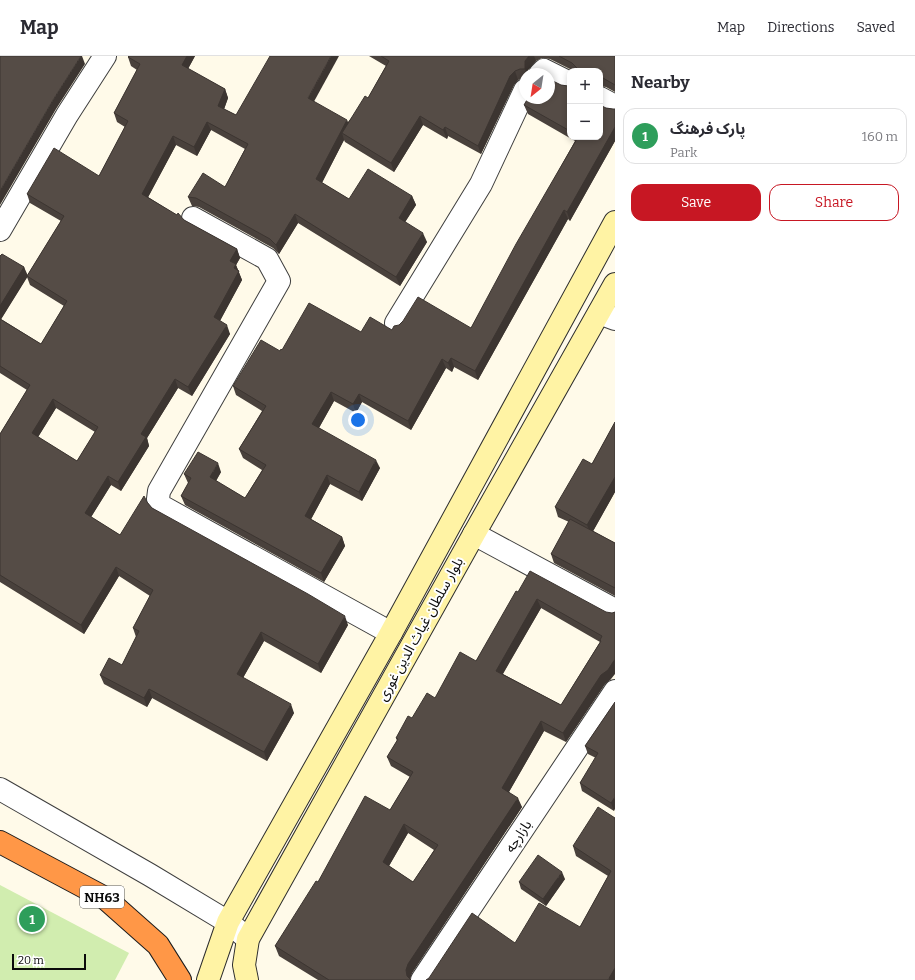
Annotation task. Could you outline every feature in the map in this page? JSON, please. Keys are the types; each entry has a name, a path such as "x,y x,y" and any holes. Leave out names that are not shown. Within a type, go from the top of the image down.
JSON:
{"highway":[{"name":"NH63","path":"0,842 105,898 158,945 180,980"}],"street":[{"path":"0,230 67,115 105,56"},
{"path":"555,76 567,82"},
{"path":"603,100 615,106"},
{"path":"396,323 481,184 519,103"},
{"path":"193,218 267,259 280,281 159,491 158,499 161,506 391,633"},
{"path":"208,980 228,922 391,633 615,222"},
{"name":"بلوار سلطان غیاث الدین غوری","path":"247,980 244,965 248,939 474,534 607,316 615,284"},
{"path":"474,534 615,610"},
{"name":"بازارچه","path":"422,980 615,691"},
{"path":"0,789 150,875 228,922 248,939"}],"green space":[{"path":"0,885 129,953 115,980 0,980"}],"building":[{"path":"0,56 81,56 53,100 0,191"},
{"path":"187,56 182,65 225,89 218,106 236,115 270,56 331,56 308,98 347,120 316,179 349,199 368,169 412,196 399,218 423,233 396,277 295,214 276,245 270,239 196,198 188,197 203,173 225,187 248,144 207,122 194,147 173,136 142,194 177,215 178,213 184,220 237,249 230,261 236,264 234,268 239,271 214,317 227,325 188,387 175,379 141,434 146,437 118,482 108,476 85,513 120,535 144,496 152,508 345,616 318,664 261,632 237,674 291,704 264,752 149,689 144,698 100,675 109,658 122,665 139,631 133,628 153,590 116,567 81,625 0,575 0,434 30,385 0,366 0,319 41,344 67,301 27,276 64,216 27,194 54,148 99,176 128,121 114,113 140,64 128,57","holes":["53,399 98,427 77,461 32,433"]},
{"path":"381,56 529,56 525,61 525,68 519,68 510,76 478,146 445,127 443,130 420,116 391,163 342,133 365,96 368,98 389,61"},
{"path":"559,56 615,56 615,85 603,78 603,68 577,68 572,63"},
{"path":"555,82 567,86 567,129 524,105 555,104"},
{"path":"603,106 615,109 615,127 567,212 564,210 475,371 451,358 448,363 442,359 408,421 359,394 353,404 331,392 312,424 376,460 359,492 327,475 305,516 342,537 321,573 181,496 191,478 184,474 198,452 218,463 210,477 245,498 266,465 239,449 266,406 233,386 261,340 280,351 281,349 282,350 309,303 361,332 370,317 392,330 394,326 399,325 403,321 418,297 471,328 516,244 576,140 603,140"},
{"path":"2,254 24,267 0,306 0,256"},
{"path":"615,422 615,477 587,525 555,507 583,459 592,464"},
{"path":"570,519 615,543 615,588 551,554"},
{"path":"530,571 606,612 615,612 615,659 608,670 601,675 563,733 541,721 502,788 518,798 408,964 406,970 407,976 411,980 329,980 275,946 316,881 318,882 365,796 390,810 413,772 387,757 398,739 396,738 408,716 412,718 427,693 435,698 460,652 476,661 516,591 518,592","holes":["537,599 602,636 601,641 561,705 496,671","404,824 438,845 413,882 383,862"]},
{"path":"615,702 615,797 611,803 580,783 598,753 585,746"},
{"path":"598,807 615,818 615,968 608,980 426,980 429,978 472,913 515,943 539,903 580,927 611,871 573,846"},
{"path":"538,855 562,872 543,899 519,882"}],"place":[{"name":"پارک فرهنگ","path":"32,919"}]}
